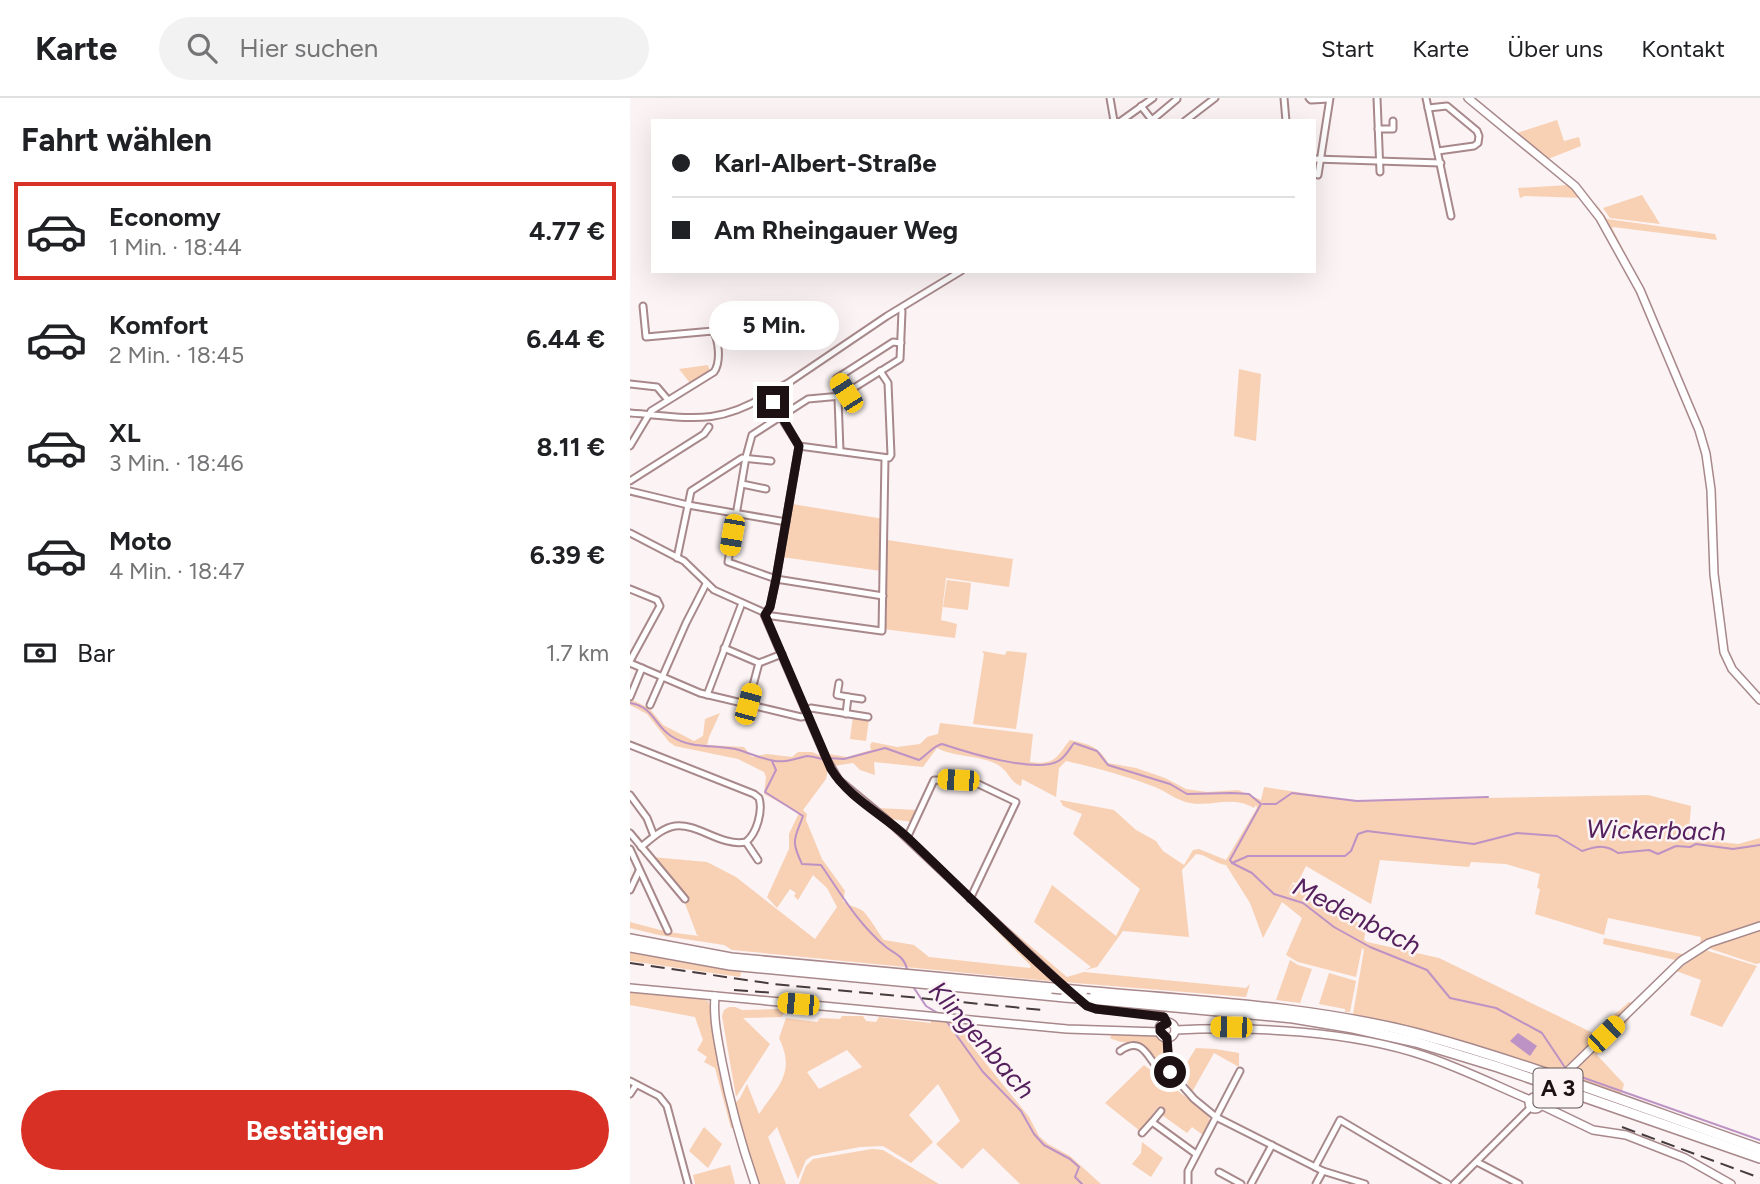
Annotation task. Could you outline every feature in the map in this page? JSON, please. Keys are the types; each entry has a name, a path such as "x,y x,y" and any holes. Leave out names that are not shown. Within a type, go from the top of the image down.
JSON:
{"highway":[{"name":"A 3","path":"630,939 732,958 1090,999 1349,1024 1417,1034 1472,1050 1760,1149"},
{"name":"A 3","path":"630,947 730,965 1052,988 1294,1011 1469,1058 1760,1158"}],"main road":[{"path":"1468,98 1575,186 1600,218 1640,290 1699,430 1709,470 1714,574 1724,652 1732,669 1760,700"},
{"path":"1542,1099 1672,969 1691,954 1718,939 1760,926"},
{"path":"630,988 1105,1032 1160,1031 1167,1038 1171,1037 1175,1030"},
{"path":"715,996 715,1023 730,1103 755,1184"},
{"path":"1160,1031 1160,1027 1167,1023 1175,1030"},
{"path":"1175,1030 1254,1028 1341,1038 1424,1056 1530,1103 1534,1097 1542,1099 1592,1130 1626,1135 1685,1158 1731,1184"}],"street":[{"path":"1110,98 1114,119"},
{"path":"1124,119 1153,98"},
{"path":"1188,119 1214,98"},
{"path":"1284,98 1286,119"},
{"path":"1309,98 1330,98 1317,159 1318,175"},
{"path":"1377,98 1380,172"},
{"path":"1426,98 1451,216"},
{"path":"1152,119 1177,99"},
{"path":"1141,106 1150,119"},
{"path":"1428,108 1447,106 1479,135 1478,143 1474,146 1438,151"},
{"path":"1378,129 1393,129 1393,121"},
{"path":"1317,159 1441,163"},
{"path":"630,412 703,418 724,416 741,410 958,273"},
{"path":"630,446 649,414 716,370 719,362 716,335 710,330 646,337 643,306"},
{"path":"883,596 776,579 727,562 752,435 811,398 838,398 900,359 902,311"},
{"path":"846,393 837,378 893,342 901,343"},
{"path":"765,615 882,631 887,458 891,455 888,383 880,371"},
{"path":"630,384 657,387 668,400"},
{"path":"765,615 770,607 776,579 799,446 767,394"},
{"path":"838,398 840,451"},
{"path":"660,405 666,415"},
{"path":"630,481 704,434 709,426"},
{"path":"799,446 887,458"},
{"path":"677,558 694,489 737,460 746,457 771,461"},
{"path":"742,484 765,489"},
{"path":"630,491 688,505 786,522"},
{"path":"630,533 690,566 714,590 760,610 765,615 826,758 844,785 907,838 1087,1006 1158,1015 1164,1017 1167,1023"},
{"path":"650,705 706,584"},
{"path":"630,589 657,600 660,606 630,662 707,695 801,717 811,708 868,717"},
{"path":"707,695 742,603"},
{"path":"724,648 759,663 782,654"},
{"path":"748,704 759,663"},
{"path":"630,697 642,668"},
{"path":"839,682 837,695 862,699"},
{"path":"846,714 848,697"},
{"path":"630,745 759,798 761,811 754,833 746,842 732,843 678,826 661,831 641,847"},
{"path":"907,838 934,780 972,781 1016,802 970,899"},
{"path":"630,795 647,818 654,836"},
{"path":"630,833 685,899"},
{"path":"746,842 758,860"},
{"path":"630,849 668,931"},
{"path":"630,890 639,871"},
{"path":"1167,1038 1173,1071 1187,1093 1216,1117 1323,1171 1365,1184"},
{"path":"1121,1052 1129,1046 1136,1046 1148,1055 1161,1072 1173,1071"},
{"path":"1188,1184 1187,1173 1240,1071"},
{"path":"630,1094 633,1083 659,1096 667,1106 688,1184"},
{"path":"1454,1184 1530,1103"},
{"path":"1142,1133 1161,1111"},
{"path":"1315,1167 1340,1120 1448,1184"},
{"path":"1152,1122 1196,1154"},
{"path":"1251,1184 1272,1145"},
{"path":"1477,1162 1519,1184"},
{"path":"1316,1184 1323,1171"},
{"path":"1219,1172 1241,1184"}],"shaded area":[{"path":"1557,120 1564,141 1579,137 1581,146 1548,159 1517,133"},
{"path":"1569,185 1583,198 1520,198 1518,188"},
{"path":"1642,195 1660,224 1610,218 1603,208"},
{"path":"1595,202 1607,219 1715,234 1717,240 1613,227 1628,259"},
{"path":"708,365 710,372 690,383 679,369"},
{"path":"1239,369 1261,374 1256,441 1234,436"},
{"path":"792,504 884,519 881,571 782,557"},
{"path":"887,540 1013,559 1009,587 946,578 941,620 957,624 955,638 883,629"},
{"path":"947,580 971,583 968,610 943,607"},
{"path":"982,651 1005,655 1007,651 1027,653 1016,729 973,724 984,654"},
{"path":"630,699 649,708 663,725 694,741 703,736 705,719 720,713 707,745 744,747 752,757 767,754 792,757 798,752 812,752 826,758 829,754 847,757 871,750 872,742 897,747 920,744 927,737 938,734 940,723 1033,734 1030,762 1046,762 1056,758 1070,740 1092,747 1101,753 1108,763 1136,768 1186,789 1207,792 1238,790 1261,800 1264,787 1350,800 1648,795 1691,806 1688,842 1738,844 1760,838 1760,925 1700,945 1701,937 1608,918 1604,935 1535,914 1540,874 1506,864 1471,862 1469,867 1380,860 1371,904 1306,866 1297,884 1293,882 1287,893 1293,884 1366,927 1364,940 1367,942 1439,958 1593,1033 1629,1002 1634,1003 1558,1074 1431,1034 1353,1014 1364,950 1362,948 1356,977 1298,962 1286,955 1302,918 1282,902 1263,938 1250,903 1226,865 1200,854 1196,854 1182,870 1189,937 1123,931 1097,967 1085,970 1091,967 1034,922 1052,885 1116,936 1140,889 1073,834 1082,814 1063,806 1060,800 1114,810 1136,830 1156,841 1163,851 1184,865 1193,850 1199,849 1226,860 1257,808 1256,805 1254,808 1238,802 1190,803 1133,779 1066,761 1059,768 1056,797 1022,779 1021,786 1017,784 995,763 937,748 923,767 874,762 875,775 860,770 853,763 828,769 826,779 803,810 807,814 806,820 822,859 845,891 843,901 863,911 884,940 914,945 929,957 1030,968 985,919 987,917 1053,978 1050,981 732,950 724,945 630,928 630,922 668,932 699,936 684,901 652,857 707,862 736,877 815,939 837,907 827,888 813,875 798,900 794,896 796,893 790,889 777,908 767,897 789,849 789,834 799,813 764,794 764,772 738,759 675,746 647,714 630,705"},
{"path":"853,716 869,719 866,741 850,739"},
{"path":"876,808 918,810 913,822 891,819"},
{"path":"988,910 1067,977 1084,972 1246,988 1250,984 1246,997 1063,982 987,912"},
{"path":"1760,929 1760,963 1705,947"},
{"path":"1604,938 1687,955 1680,961 1603,944"},
{"path":"1705,950 1757,966 1722,1027 1690,1015 1701,980 1676,971"},
{"path":"630,952 741,972 740,977 630,961"},
{"path":"1290,960 1312,969 1300,1003 1276,1000"},
{"path":"1329,973 1356,981 1350,1012 1319,1004"},
{"path":"630,991 704,999 709,1002 733,1128 715,1068 704,1062 707,1057 697,1050 703,1040 695,1017 630,1005"},
{"path":"729,1007 742,1010 779,1009 784,1013 782,1017 743,1018 770,1044 736,1097 722,1016 724,1010"},
{"path":"842,1016 863,1016 866,1021 876,1022 879,1017 959,1023 967,1040 1029,1117 1039,1136 1070,1156 1101,1184 1020,1184 983,1148 962,1169 936,1144 960,1121 938,1084 909,1115 933,1142 911,1163 883,1146 860,1147 812,1156 806,1160 798,1179 777,1127 768,1137 786,1184 757,1184 733,1105 747,1084 759,1114 778,1087 785,1070 784,1050 779,1038 786,1018 817,1022 820,1018 840,1019","holes":["847,1050 862,1067 819,1089 807,1072"]},
{"path":"1629,1016 1629,1020 1597,1055 1624,1084 1621,1095 1568,1077"},
{"path":"1518,1033 1537,1046 1530,1056 1510,1041"},
{"path":"1112,1034 1160,1036 1167,1068 1164,1071 1160,1069 1145,1048 1110,1038"},
{"path":"1196,1048 1239,1053 1239,1067 1214,1053 1192,1092 1185,1069"},
{"path":"1144,1065 1208,1114 1210,1122 1203,1135 1192,1127 1187,1133 1162,1115 1164,1112 1158,1107 1140,1131 1105,1103"},
{"path":"704,1127 722,1144 708,1168 689,1151"},
{"path":"1142,1142 1163,1158 1151,1177 1132,1164 1141,1153"},
{"path":"872,1149 883,1150 939,1184 799,1184 806,1166 813,1159"},
{"path":"730,1165 735,1184 695,1184 693,1175"}],"waterway":[{"name":"Wickerbach","path":"630,703 644,708 665,732 687,743 731,748 775,761 807,756 822,759"},
{"name":"Wickerbach","path":"828,758 844,759 885,748 919,760 942,744 1002,761 1036,765 1060,760 1074,743 1097,751 1108,765 1170,784 1187,794 1249,794 1261,804 1230,860 1232,863 1248,856 1345,856 1351,851 1358,834 1367,831 1474,844 1517,833 1557,836 1582,851 1601,847 1618,853 1649,850 1658,854 1676,846 1690,847 1696,844 1733,849 1760,845"},
{"name":"Klingenbach","path":"772,761 776,770 765,792 803,816 795,839 802,864 821,865 858,919 901,958 907,969"},
{"path":"1263,804 1276,804 1292,793 1357,801 1488,797"},
{"name":"Medenbach","path":"1232,863 1252,873 1274,894 1303,903 1334,927 1370,947 1427,970 1450,998 1496,1008 1542,1033 1566,1069"},
{"name":"Klingenbach","path":"912,985 926,1006 941,1015"},
{"name":"Klingenbach","path":"947,1022 983,1072 1021,1111 1034,1134 1044,1145 1079,1167 1075,1177 1082,1184"},
{"name":"Medenbach","path":"1570,1073 1760,1140"}],"railway":[{"path":"630,963 774,984 1043,1010"},
{"path":"734,990 774,993"},
{"path":"1622,1127 1760,1178"}],"route":[{"path":"773,402 799,446 776,579 770,607 765,615 831,769 848,789 885,818 1087,1006 1164,1017 1167,1023 1160,1027 1160,1034 1167,1038 1173,1071 1170,1072"}]}
